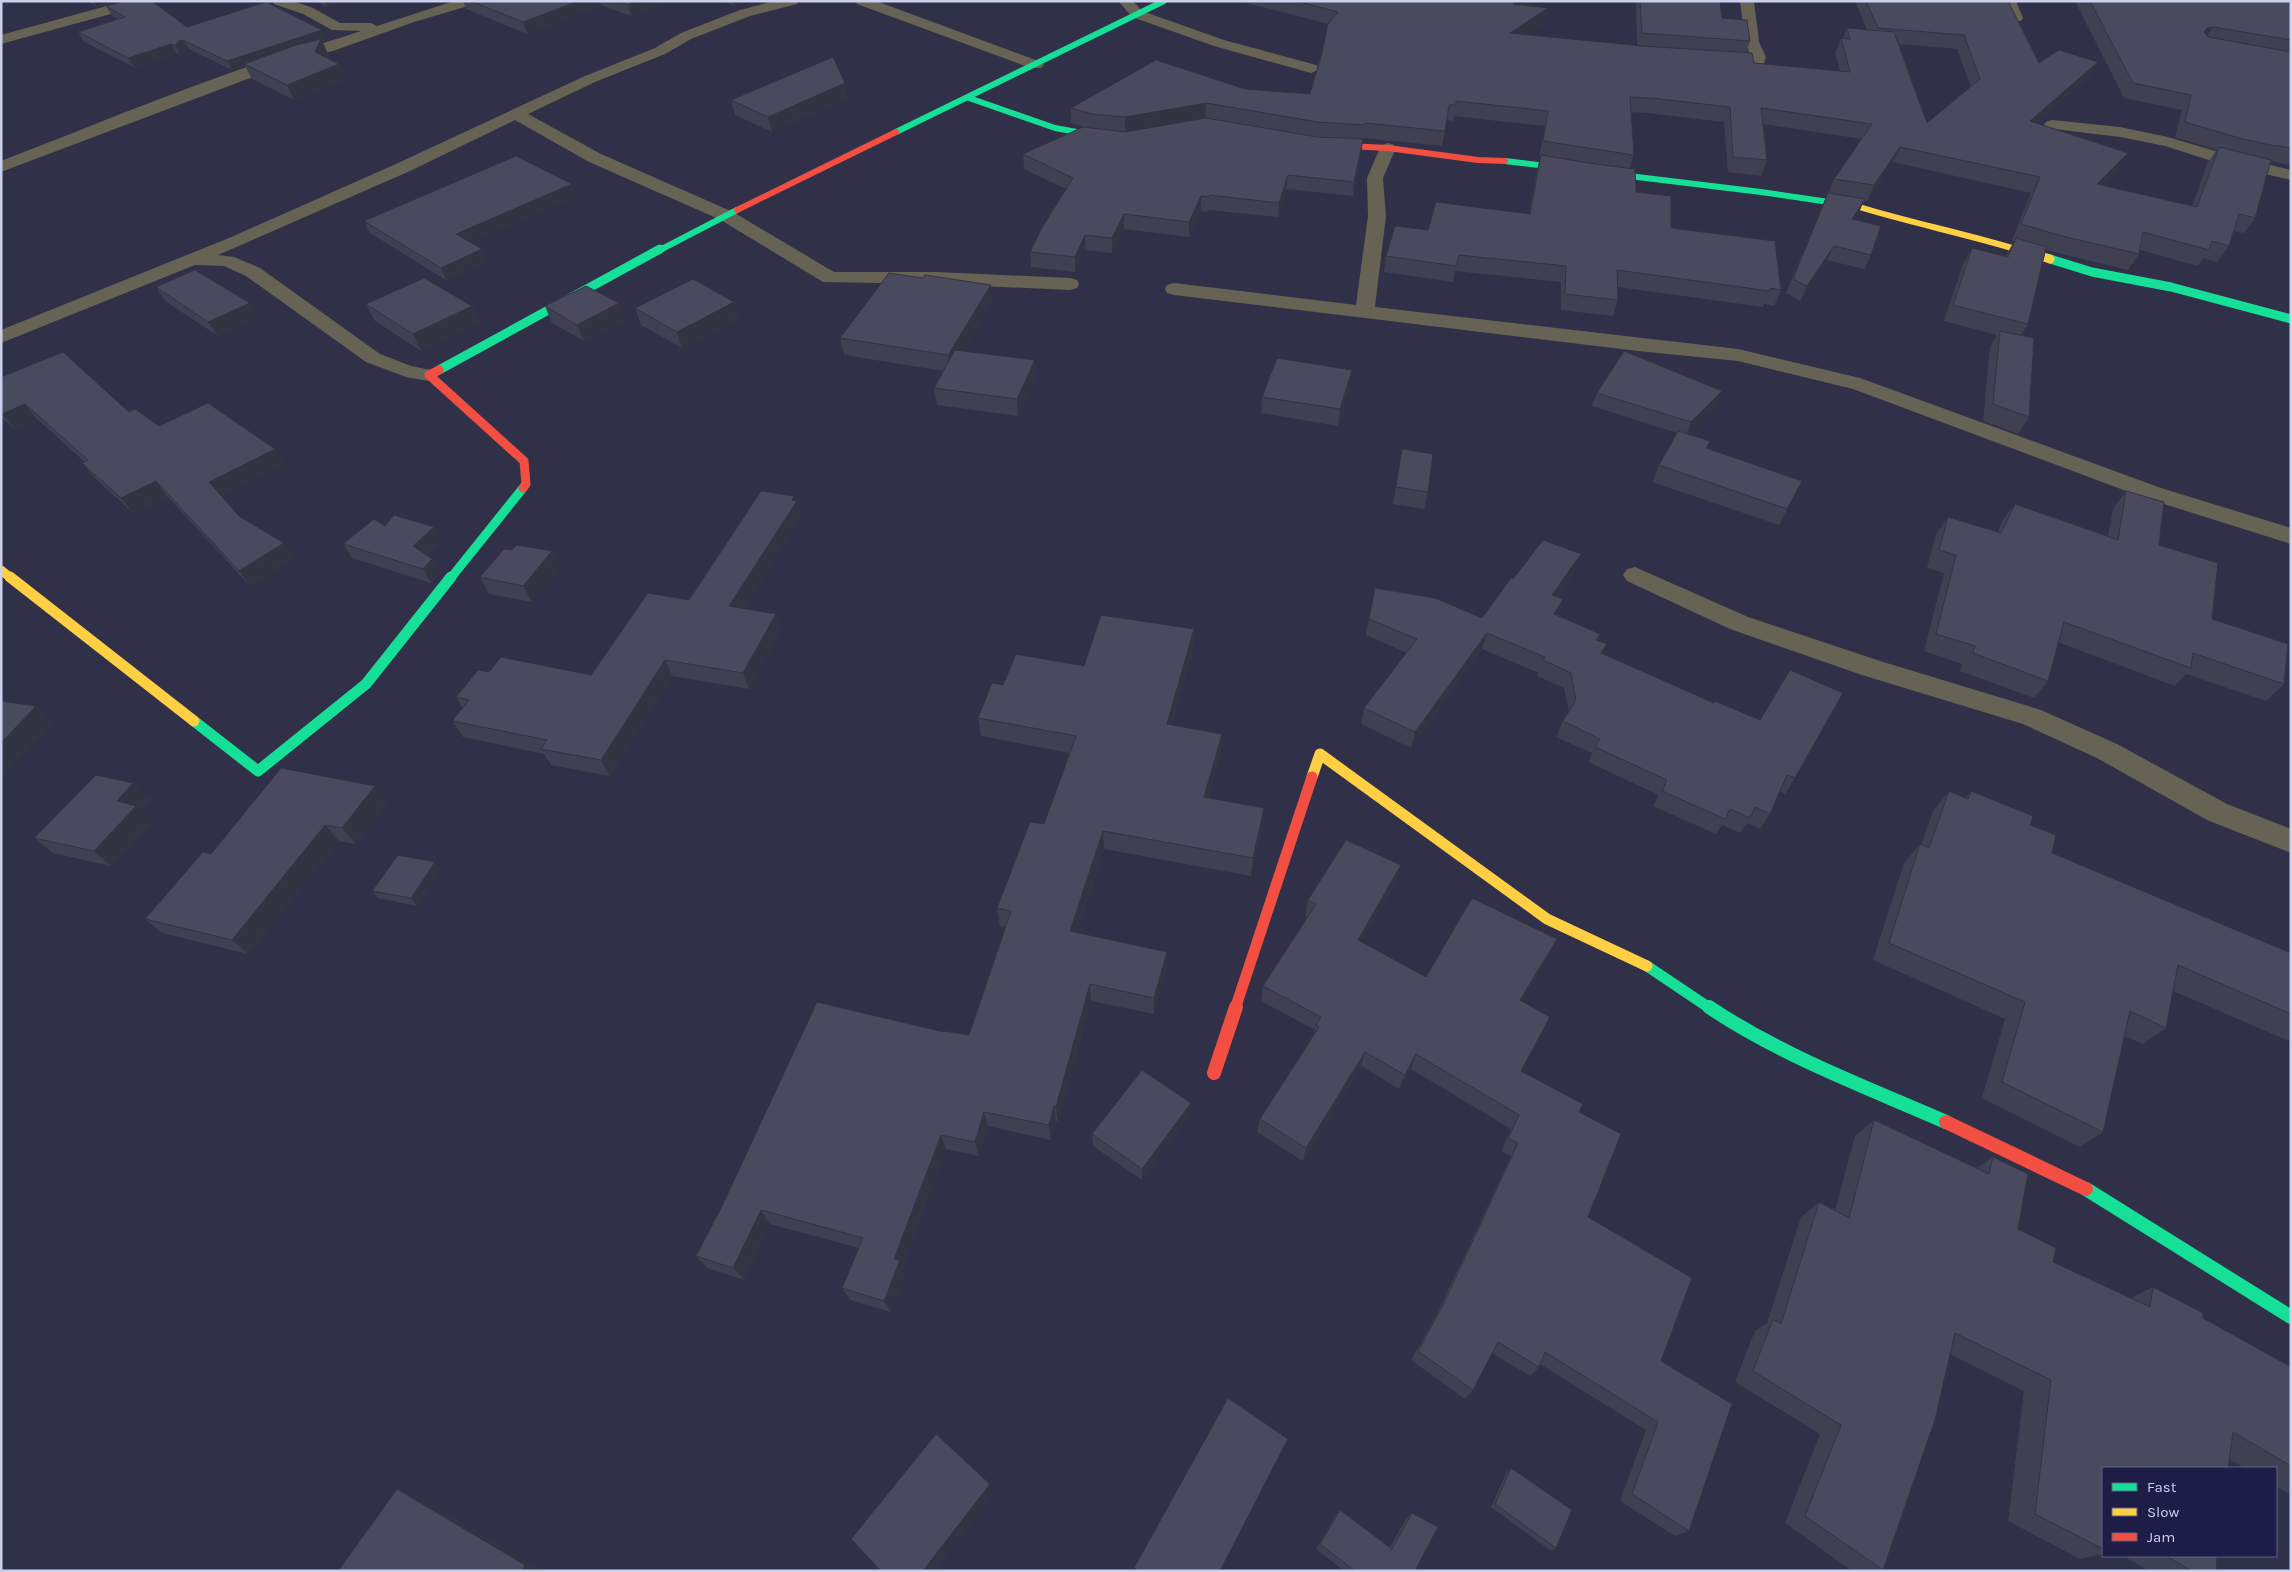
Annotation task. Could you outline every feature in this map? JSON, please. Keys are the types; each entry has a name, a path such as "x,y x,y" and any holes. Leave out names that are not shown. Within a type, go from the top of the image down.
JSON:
{"street":[{"path":"1,40 142,1"},
{"path":"279,1 308,11 337,27 360,28 409,19"},
{"path":"1,167 298,55 328,48 409,19 470,1"},
{"path":"1,337 235,242 517,115 590,79 660,51 686,36 739,17 745,13 792,1"},
{"path":"862,1 1036,65"},
{"path":"1701,58 1758,63 1759,57 1752,42 1747,1"},
{"path":"2009,1 2016,18"},
{"path":"429,375 690,233 840,158 1036,65 1128,6 1163,2"},
{"path":"1128,6 1219,43 1311,68"},
{"path":"328,48 337,27"},
{"path":"969,98 1047,126 1092,136 1117,138"},
{"path":"517,115 595,158 727,216 830,278 937,278 1070,284"},
{"path":"2052,126 2120,132 2168,142 2227,160 2291,175"},
{"path":"1316,144 1388,148 1478,160 1536,163 1591,173 1765,192 1867,208 1916,224 1979,238 2092,272 2171,287 2291,319"},
{"path":"1365,312 1377,216 1375,178 1388,148"},
{"path":"227,261 235,242"},
{"path":"1,570 258,771 366,684 526,484 524,461 429,375 406,371 373,358 253,272 227,261 193,260"},
{"path":"1174,289 1638,345 1738,355 1860,384 2154,493 2291,536"},
{"path":"1636,575 1739,623 1871,668 2032,717 2107,751 2217,812 2291,841"},
{"path":"1214,1073 1320,754 1547,919 1655,970 1734,1024 1787,1052 1929,1114 2087,1189 2291,1317"}],"building":[{"path":"124,1 152,1 187,27 266,2 322,30 227,61 183,40 179,41 175,46 171,44 128,58 78,32 125,17 106,6"},
{"path":"471,1 579,1 523,22"},
{"path":"617,1 638,1 628,5"},
{"path":"1296,1 1517,1 1513,4 1548,8 1510,33 1642,46 1752,53 1754,63 1850,72 1841,38 1850,39 1847,28 1894,32 1927,123 1980,79 1964,35 1878,28 1866,1 2008,1 2039,63 2059,50 2098,62 2030,121 2128,153 2097,184 2197,207 2219,147 2271,160 2255,218 2239,214 2229,246 2212,241 2209,250 2143,232 2139,254 2062,236 2021,224 2040,177 1900,147 1874,185 1834,179 1872,124 1761,108 1767,160 1733,157 1730,107 1651,98 1630,97 1634,155 1543,141 1548,111 1456,101 1456,105 1449,105 1445,131 1365,123 1365,125 1318,122 1206,103 1125,117 1092,114 1071,108 1156,60 1245,89 1310,94 1328,24 1338,12"},
{"path":"1640,1 1720,1 1722,18 1747,20 1750,41 1642,33"},
{"path":"2090,1 2291,1 2291,40 2213,27 2207,28 2204,32 2208,37 2291,52 2291,148 2243,139 2185,122 2191,95 2133,83"},
{"path":"321,39 315,52 339,64 287,85 244,64 296,45"},
{"path":"833,57 845,83 768,117 731,100"},
{"path":"1206,118 1317,137 1363,139 1354,182 1288,175 1279,203 1210,195 1209,197 1201,196 1189,222 1124,214 1112,238 1085,235 1075,257 1030,252 1043,226 1073,178 1023,154 1083,127 1125,132"},
{"path":"1541,155 1635,169 1636,192 1671,196 1671,228 1775,241 1781,290 1770,288 1770,291 1617,270 1618,300 1565,294 1566,266 1459,255 1456,266 1386,256 1395,226 1428,230 1436,202 1530,214"},
{"path":"516,156 572,184 456,234 482,249 441,268 364,221"},
{"path":"1828,193 1865,199 1852,219 1881,226 1871,255 1834,246 1807,286 1793,279"},
{"path":"2016,238 2046,247 2028,324 1953,305 1972,248 2008,257"},
{"path":"195,270 250,303 208,322 156,287"},
{"path":"889,273 923,278 925,275 991,285 948,355 840,338"},
{"path":"424,278 472,306 413,334 366,304"},
{"path":"693,279 734,302 677,332 635,308"},
{"path":"586,286 619,303 577,325 545,306"},
{"path":"2000,331 2034,338 2029,417 1993,404"},
{"path":"955,350 1035,360 1017,399 934,388"},
{"path":"1624,351 1722,391 1691,422 1597,393"},
{"path":"63,352 129,412 135,409 159,426 208,403 275,449 209,482 239,516 284,543 239,571 156,481 121,498 82,463 88,460 25,404 1,413 1,377"},
{"path":"1277,358 1352,370 1340,409 1262,397"},
{"path":"1678,431 1710,441 1706,448 1802,481 1787,509 1659,465"},
{"path":"1402,449 1433,454 1428,492 1396,487"},
{"path":"761,491 794,496 792,500 797,501 729,606 776,614 743,673 665,660 601,760 541,749 547,740 452,721 469,700 456,697 478,670 489,672 501,657 591,675 648,593 689,600"},
{"path":"2126,491 2164,502 2159,545 2218,563 2212,619 2288,644 2284,684 2193,653 2191,668 2064,622 2048,681 1973,653 1975,646 1936,634 1956,555 1939,550 1948,517 2001,533 2015,504 2118,540"},
{"path":"394,515 434,527 413,546 432,559 423,569 343,544 374,519 385,526"},
{"path":"1543,540 1581,554 1552,595 1563,599 1554,614 1600,634 1596,640 1607,644 1601,653 1714,703 1715,701 1760,720 1790,670 1843,693 1795,778 1787,775 1770,814 1755,807 1750,818 1730,809 1725,819 1662,791 1667,780 1595,747 1600,739 1563,721 1576,700 1571,673 1543,660 1545,657 1487,633 1415,732 1364,708 1417,639 1369,619 1375,588 1435,598 1482,618 1511,578 1513,579"},
{"path":"517,545 552,551 523,586 480,577 504,549 512,550"},
{"path":"1101,615 1194,629 1167,724 1222,734 1204,797 1264,808 1253,858 1103,831 1070,931 1167,952 1154,998 1090,984 1056,1107 1054,1106 1049,1125 984,1112 975,1142 941,1135 894,1259 900,1260 884,1301 842,1288 863,1238 761,1210 733,1268 696,1256 722,1206 817,1002 944,1032 969,1035 1011,911 997,908 1030,822 1044,824 1076,736 978,718 992,683 1003,685 1016,654 1084,666"},
{"path":"1,701 36,706 1,743"},
{"path":"281,768 375,786 342,828 325,825 232,940 145,919 203,852 211,854"},
{"path":"96,775 133,783 117,801 136,806 94,851 34,838"},
{"path":"1949,791 1968,799 1971,791 2033,816 2030,825 2056,835 2052,853 2291,953 2291,1014 2178,965 2166,1028 2130,1011 2103,1132 2002,1082 2025,1002 1889,943 1920,844 1929,848"},
{"path":"1346,840 1401,865 1358,940 1426,977 1472,898 1557,939 1520,1000 1550,1017 1521,1071 1583,1104 1579,1112 1621,1134 1588,1217 1692,1278 1661,1361 1732,1404 1689,1531 1632,1494 1658,1422 1545,1352 1539,1367 1498,1342 1473,1390 1418,1351 1443,1305 1518,1143 1508,1138 1519,1115 1416,1054 1405,1075 1365,1052 1306,1148 1260,1119 1319,1027 1316,1025 1321,1017 1263,986 1316,904 1308,900"},
{"path":"398,855 435,862 411,898 372,891"},
{"path":"1142,1070 1191,1103 1142,1169 1092,1134"},
{"path":"1874,1120 1989,1174 1993,1157 2028,1174 2018,1229 2056,1248 2053,1262 2150,1307 2153,1287 2203,1313 2203,1318 2291,1367 2291,1466 2233,1432 2228,1467 2102,1467 2102,1548 2035,1514 2051,1380 1955,1333 1935,1420 1883,1570 1805,1516 1841,1425 1753,1371 1773,1319 1781,1324 1819,1202 1849,1218"},
{"path":"1228,1398 1288,1439 1220,1571 1139,1571 1134,1568"},
{"path":"936,1434 990,1484 923,1571 880,1571 851,1539"},
{"path":"1511,1468 1572,1510 1556,1548 1495,1504"},
{"path":"397,1489 525,1565 522,1571 338,1571"},
{"path":"1340,1510 1392,1549 1412,1513 1438,1527 1415,1571 1355,1571 1320,1544"},
{"path":"2168,1557 2217,1557 2216,1571 2192,1571"}],"traffic: fast":[{"path":"896,132 1164,1"},
{"path":"969,98 1055,128 1109,138"},
{"path":"1505,161 1591,173 1761,192 1856,206"},
{"path":"439,370 690,233 737,210"},
{"path":"2050,259 2092,272 2171,287 2291,319"},
{"path":"194,721 258,771 366,684 523,488"},
{"path":"1647,966 1734,1024 1787,1052 1946,1122"},
{"path":"2086,1189 2291,1317"}],"traffic: slow":[{"path":"1856,206 1916,224 1979,238 2050,259"},
{"path":"1,570 194,721"},
{"path":"1312,777 1320,754 1547,919 1647,966"}],"traffic: jam":[{"path":"737,210 896,132"},
{"path":"1326,145 1388,148 1478,160 1505,161"},
{"path":"439,370 429,375 524,461 526,484 523,488"},
{"path":"1214,1073 1312,777"},
{"path":"1946,1122 2086,1189"}]}
